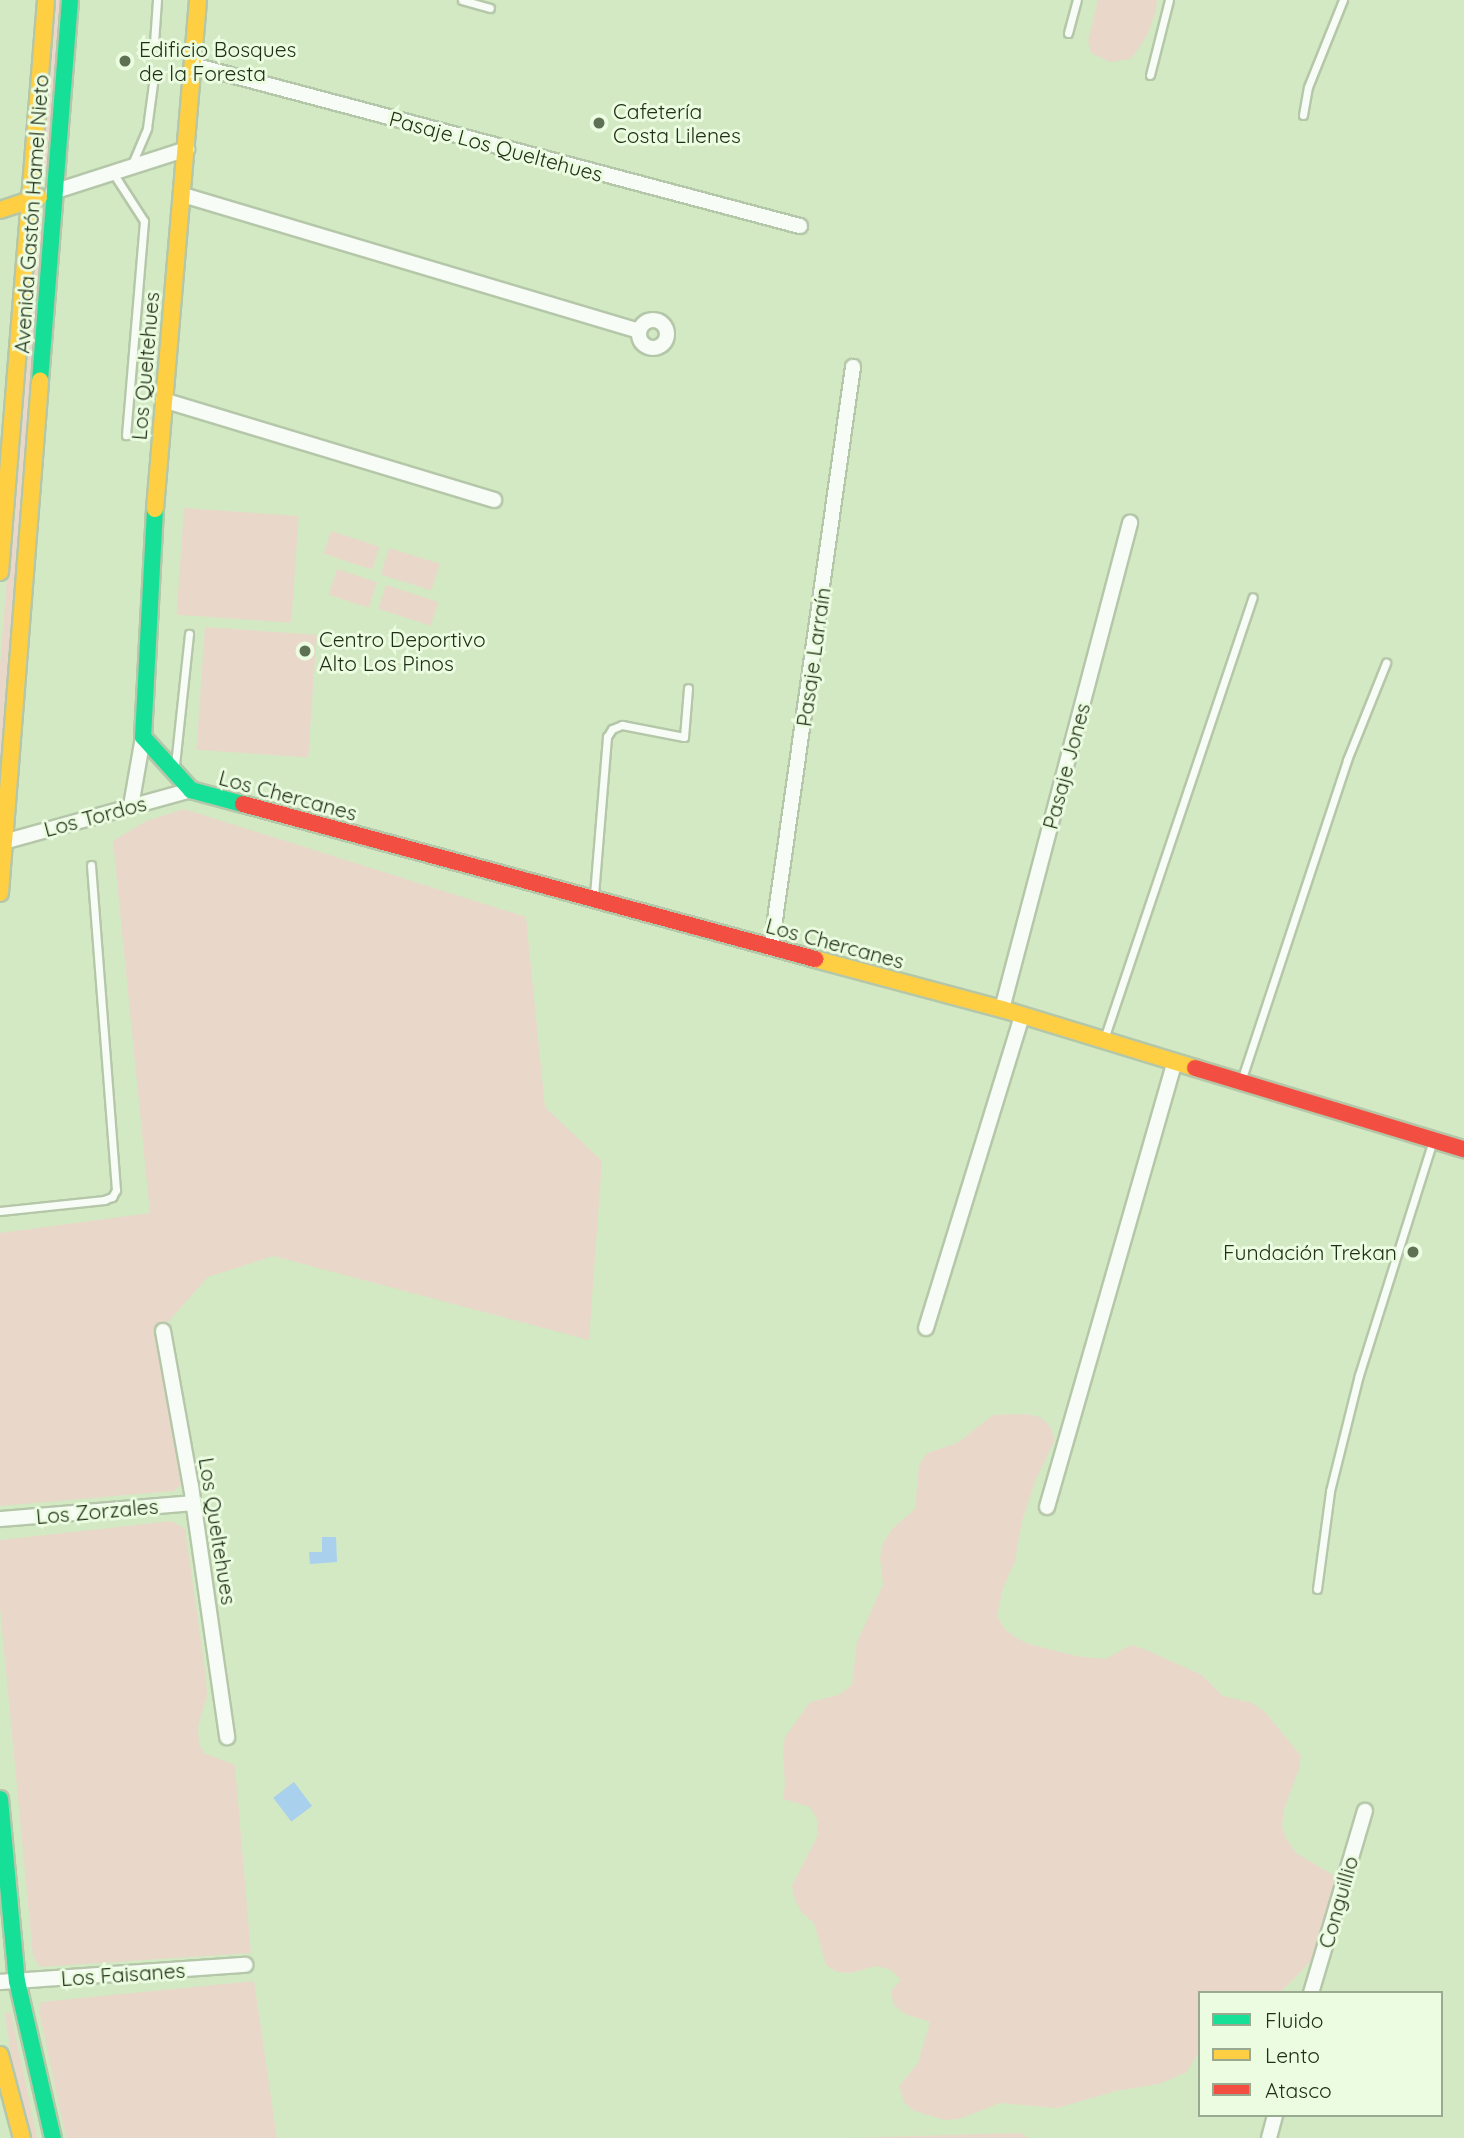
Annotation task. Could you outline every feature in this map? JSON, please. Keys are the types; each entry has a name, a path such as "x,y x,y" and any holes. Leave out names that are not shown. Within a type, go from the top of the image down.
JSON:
{"street":[{"name":"Avenida Gastón Hamel Nieto","path":"0,572 46,0"},
{"name":"Avenida Gastón Hamel Nieto","path":"0,893 70,0"},
{"name":"Los Queltehues","path":"131,806 143,737 163,400 198,0"},
{"name":"Pasaje Los Queltehues","path":"193,65 800,226"},
{"path":"0,210 187,149"},
{"path":"183,195 639,331"},
{"name":"Pasaje Larraín","path":"771,948 853,366"},
{"path":"163,400 494,500"},
{"name":"Pasaje Jones","path":"1002,1009 1130,523"},
{"path":"143,737 191,790"},
{"name":"Los Tordos","path":"2,842 191,790"},
{"name":"Los Chercanes","path":"191,790 1002,1009 1464,1149"},
{"path":"926,1328 1021,1015"},
{"path":"1047,1507 1175,1062"},
{"name":"Los Queltehues","path":"163,1331 193,1503 227,1737"},
{"name":"Los Zorzales","path":"0,1519 193,1503"},
{"path":"0,1799 18,1981 30,2048 53,2138"},
{"name":"Conguillio","path":"1312,1991 1365,1811"},
{"name":"Los Faisanes","path":"0,1982 245,1965"},
{"path":"0,2055 22,2138"},
{"path":"1269,2138 1274,2117"}],"lane":[{"path":"154,43 157,0"},
{"path":"462,0 490,8"},
{"path":"1068,33 1077,0"},
{"path":"1150,75 1169,0"},
{"path":"1303,115 1308,88 1342,0"},
{"path":"130,168 147,128 154,76"},
{"path":"113,173 144,221 126,435"},
{"path":"1104,1040 1253,597"},
{"path":"174,772 189,634"},
{"path":"1241,1082 1347,760 1386,663"},
{"path":"593,900 607,737 612,729 622,725 684,737 688,688"},
{"path":"0,1211 104,1200 112,1197 116,1189 91,865"},
{"path":"1317,1589 1330,1490 1356,1389 1386,1283 1433,1140"}],"shaded area":[{"path":"54,0 62,0 48,173 42,175"},
{"path":"1098,0 1157,0 1147,36 1131,59 1110,62 1091,53 1088,41"},
{"path":"35,221 46,221 0,802 0,667"},
{"path":"184,508 299,516 291,623 177,615"},
{"path":"331,531 380,547 372,570 324,554"},
{"path":"389,548 440,563 431,590 381,575"},
{"path":"337,569 377,582 369,608 329,595"},
{"path":"386,585 438,602 431,626 378,609"},
{"path":"205,627 317,635 308,758 196,750"},
{"path":"184,809 526,917 545,1107 602,1161 589,1340 273,1256 208,1277 159,1332 182,1484 174,1491 0,1506 0,1233 150,1213 113,841 146,821"},
{"path":"1026,1414 1040,1417 1050,1426 1055,1440 1036,1479 1022,1521 1015,1561 1003,1588 997,1616 1004,1628 1029,1644 1076,1656 1105,1659 1131,1645 1144,1649 1202,1675 1223,1696 1252,1703 1265,1712 1301,1756 1284,1809 1282,1826 1287,1840 1296,1853 1333,1875 1336,1903 1314,1958 1282,1991 1198,1991 1198,2053 1187,2072 1159,2084 1116,2091 1057,2108 1000,2103 959,2119 945,2120 914,2111 904,2102 899,2086 918,2063 930,2022 905,2014 894,2005 891,1991 901,1980 891,1970 877,1966 850,1973 837,1972 826,1965 814,1923 802,1913 795,1900 792,1886 818,1835 817,1820 810,1807 783,1799 783,1750 785,1737 810,1702 838,1695 852,1685 857,1642 883,1585 880,1558 883,1543 892,1529 915,1509 919,1465 927,1453 957,1443 993,1415"},
{"path":"172,1521 185,1529 206,1677 207,1696 198,1726 199,1743 204,1753 235,1765 251,1953 40,1967 33,1956 0,1607 0,1540"},
{"path":"254,1981 277,2138 66,2138 39,2011 41,2002"},
{"path":"7,2012 11,2014 37,2138 32,2138 12,2061 5,2015"},
{"path":"1021,2133 1028,2138 848,2138"}],"water":[{"path":"322,1537 336,1537 337,1562 310,1564 309,1552 322,1552"},
{"path":"294,1782 312,1806 291,1822 273,1798"}],"traffic: fast":[{"path":"40,381 70,0"},
{"path":"155,509 143,737 191,790 243,804"},
{"path":"0,1799 17,1981 53,2138"}],"traffic: slow":[{"path":"0,572 46,0"},
{"path":"155,509 198,0"},
{"path":"0,210 39,197"},
{"path":"0,893 40,381"},
{"path":"815,959 1002,1009 1195,1068"},
{"path":"0,2055 22,2138"}],"traffic: jam":[{"path":"243,804 815,959"},
{"path":"1195,1068 1464,1149"}],"place":[{"name":"Edificio Bosques de la Foresta","path":"125,61"},
{"name":"Cafetería Costa Lilenes","path":"599,123"},
{"name":"Centro Deportivo Alto Los Pinos","path":"305,651"},
{"name":"Fundación Trekan","path":"1413,1252"}]}
